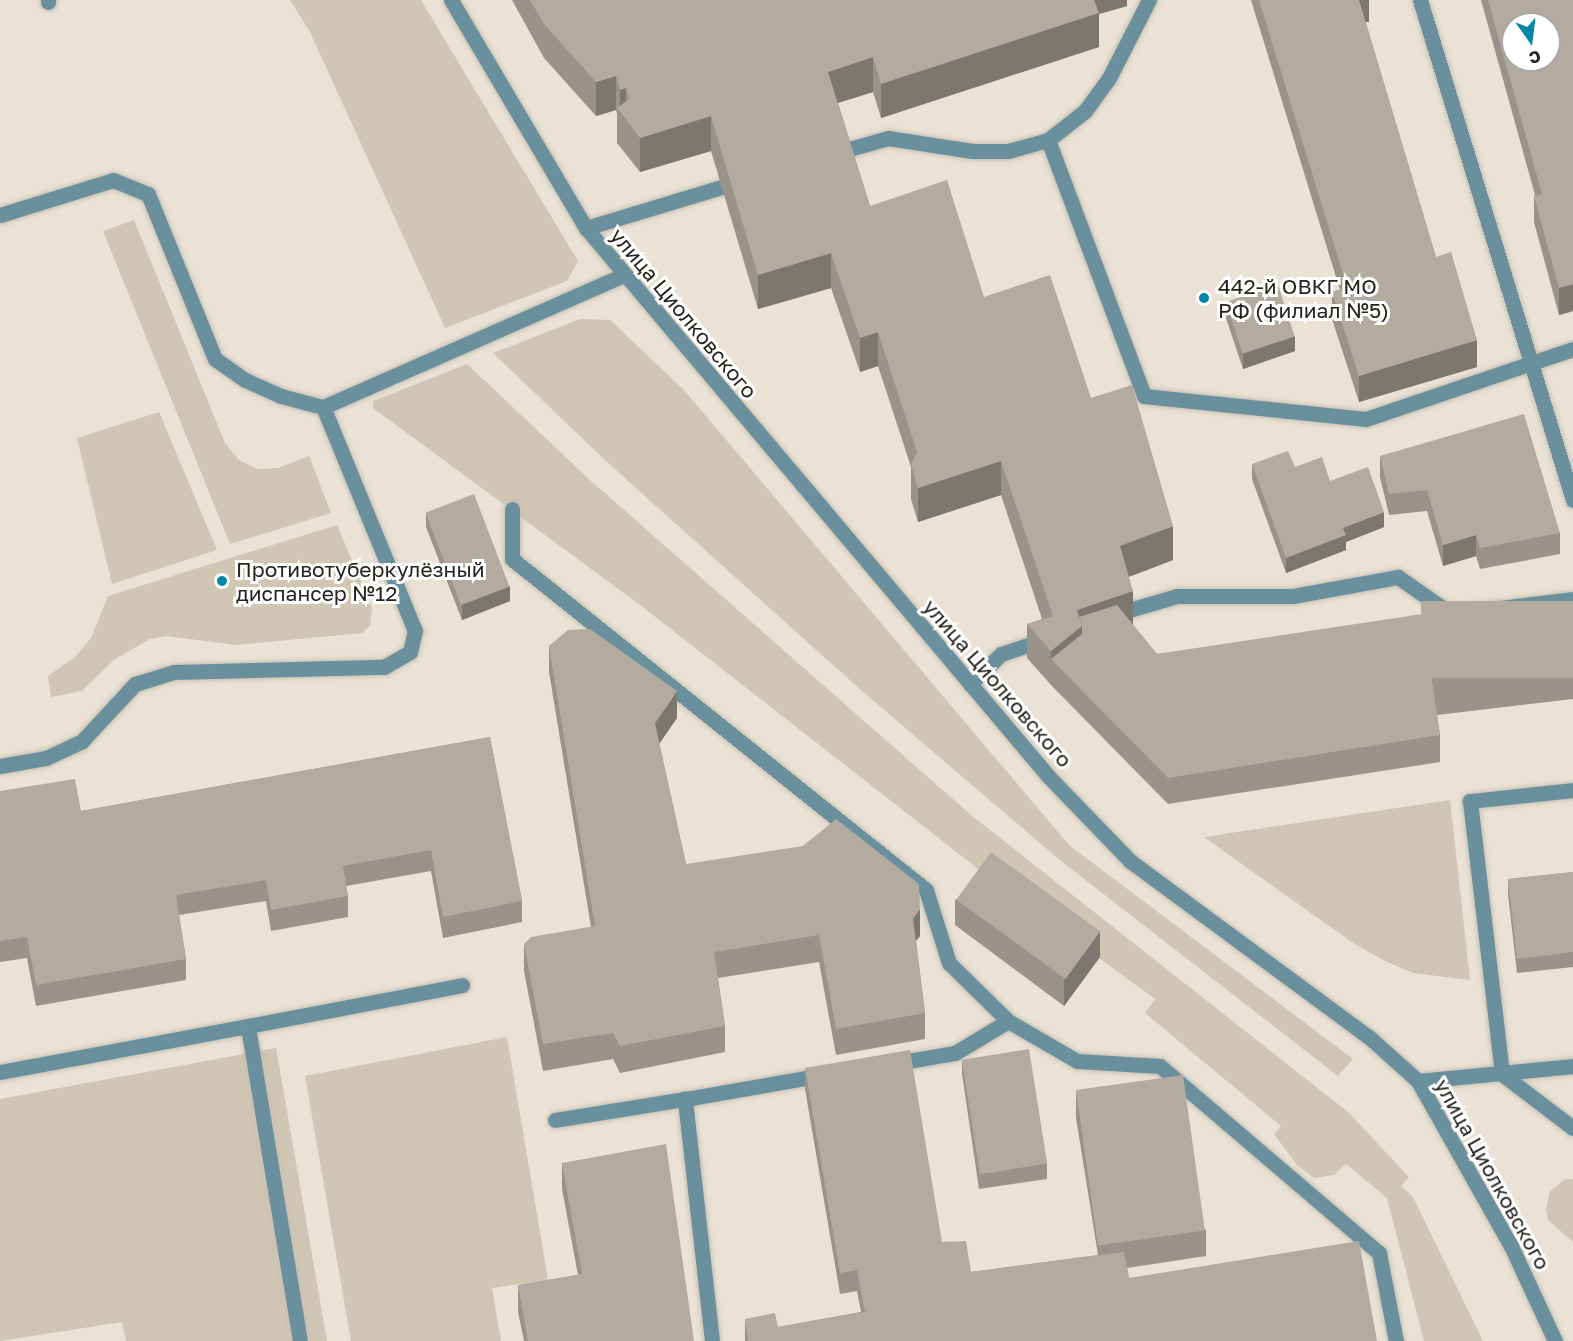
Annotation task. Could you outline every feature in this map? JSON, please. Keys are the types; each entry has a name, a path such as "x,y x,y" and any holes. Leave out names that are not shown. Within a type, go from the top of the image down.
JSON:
{"street":[{"name":"улица Циолковского","path":"451,0 586,228 623,275 1049,777 1130,861 1370,1036 1418,1081 1511,1246 1556,1341"},
{"path":"842,151 888,138 972,151 1008,150 1048,140 1085,111 1109,78 1149,0"},
{"path":"1420,0 1573,500"},
{"path":"1048,140 1144,396 1366,419 1573,349"},
{"path":"0,215 113,180 147,194 215,359 245,380 281,396 323,407 623,275"},
{"path":"586,228 722,187"},
{"path":"0,766 46,758 82,741 135,684 174,672 384,667 410,652 415,631 323,407"},
{"path":"512,509 512,559 926,890 949,963 1008,1021 1077,1061 1160,1066 1378,1253 1396,1341"},
{"path":"1129,610 1177,596 1293,596 1398,577 1451,614 1573,599"},
{"path":"970,684 1001,654 1049,638"},
{"path":"1573,789 1470,801 1502,1074 1573,1128"},
{"path":"0,1072 462,985"},
{"path":"873,1067 955,1053 1008,1021"},
{"path":"248,1026 300,1341"},
{"path":"1418,1081 1573,1066"},
{"path":"555,1120 837,1073"},
{"path":"685,1099 712,1341"}],"shaded area":[{"path":"290,0 421,0 578,261 567,281 445,328 310,32"},
{"path":"134,220 225,443 239,460 257,469 278,468 309,456 331,513 230,544 103,231"},
{"path":"580,319 610,320 684,390 1069,845 1353,1059 1338,1076 1061,861 862,691 607,462 493,353"},
{"path":"467,364 590,480 971,815 1348,1112 1409,1177 1401,1186 1413,1197 1483,1341 1424,1341 1387,1198 1346,1164 1334,1175 1314,1178 1297,1165 1274,1134 1281,1126 1145,1013 1155,999 991,879 644,608 373,408 373,401"},
{"path":"159,412 217,550 112,584 77,438"},
{"path":"337,525 372,608 370,626 362,633 237,645 166,636 150,639 115,659 82,691 51,697 48,676 75,657 91,638 108,596"},
{"path":"1450,800 1470,980 1413,973 1385,961 1353,943 1204,837"},
{"path":"507,1037 548,1280 492,1288 501,1341 351,1341 305,1076"},
{"path":"276,1048 327,1341 126,1341 122,1322 0,1341 0,1099"},
{"path":"1565,1179 1573,1179 1573,1242 1548,1220 1546,1209 1550,1191"}],"building":[{"path":"530,0 1094,0 1099,13 881,84 873,57 828,72 870,206 947,180 984,297 1050,275 1091,398 1132,385 1173,526 1120,546 1133,591 1077,610 1082,626 1051,651 1027,624 1053,616 1001,461 918,488 911,465 917,452 878,332 860,338 831,253 758,275 711,116 640,138 617,108 629,99 626,88 620,90 616,76 596,82 544,24"},
{"path":"1259,0 1359,0 1436,257 1451,252 1477,340 1359,376 1332,292 1347,287"},
{"path":"1488,0 1573,0 1573,284 1559,288 1534,196 1542,194 1508,72 1561,72 1561,12 1501,12 1501,47"},
{"path":"1278,285 1295,336 1242,353 1226,302"},
{"path":"1524,414 1560,533 1480,548 1476,535 1443,545 1427,490 1389,494 1380,456"},
{"path":"1288,451 1295,467 1322,457 1330,481 1368,467 1384,512 1343,528 1346,535 1286,558 1252,464"},
{"path":"474,494 509,586 461,605 425,513"},
{"path":"1421,601 1573,601 1573,678 1421,678"},
{"path":"1117,605 1157,654 1422,614 1440,735 1168,778 1051,659 1082,634 1079,617"},
{"path":"590,629 677,691 655,723 686,864 803,846 836,819 919,884 920,909 913,918 925,1013 836,1029 819,935 714,952 725,1026 620,1046 613,1033 543,1044 524,944 531,937 595,926 549,646 568,630"},
{"path":"490,737 522,901 443,917 431,850 343,866 348,896 271,910 266,880 176,895 186,959 36,985 27,937 0,941 0,791 75,779 81,811"},
{"path":"991,852 1100,931 1066,979 956,900"},
{"path":"1573,872 1573,952 1517,959 1508,879"},
{"path":"1029,1049 1047,1164 980,1174 962,1060"},
{"path":"910,1050 942,1242 966,1241 971,1272 1124,1252 1129,1278 1359,1241 1377,1341 748,1341 745,1319 775,1313 778,1327 865,1312 857,1270 840,1273 805,1068"},
{"path":"1183,1075 1205,1230 1098,1246 1076,1090"},
{"path":"666,1144 694,1341 528,1341 518,1285 582,1274 562,1163"}],"place":[{"name":"442-й ОВКГ МО РФ (филиал №5)","path":"1204,298"},
{"name":"Противотуберкулёзный диспансер №12","path":"222,581"}]}
